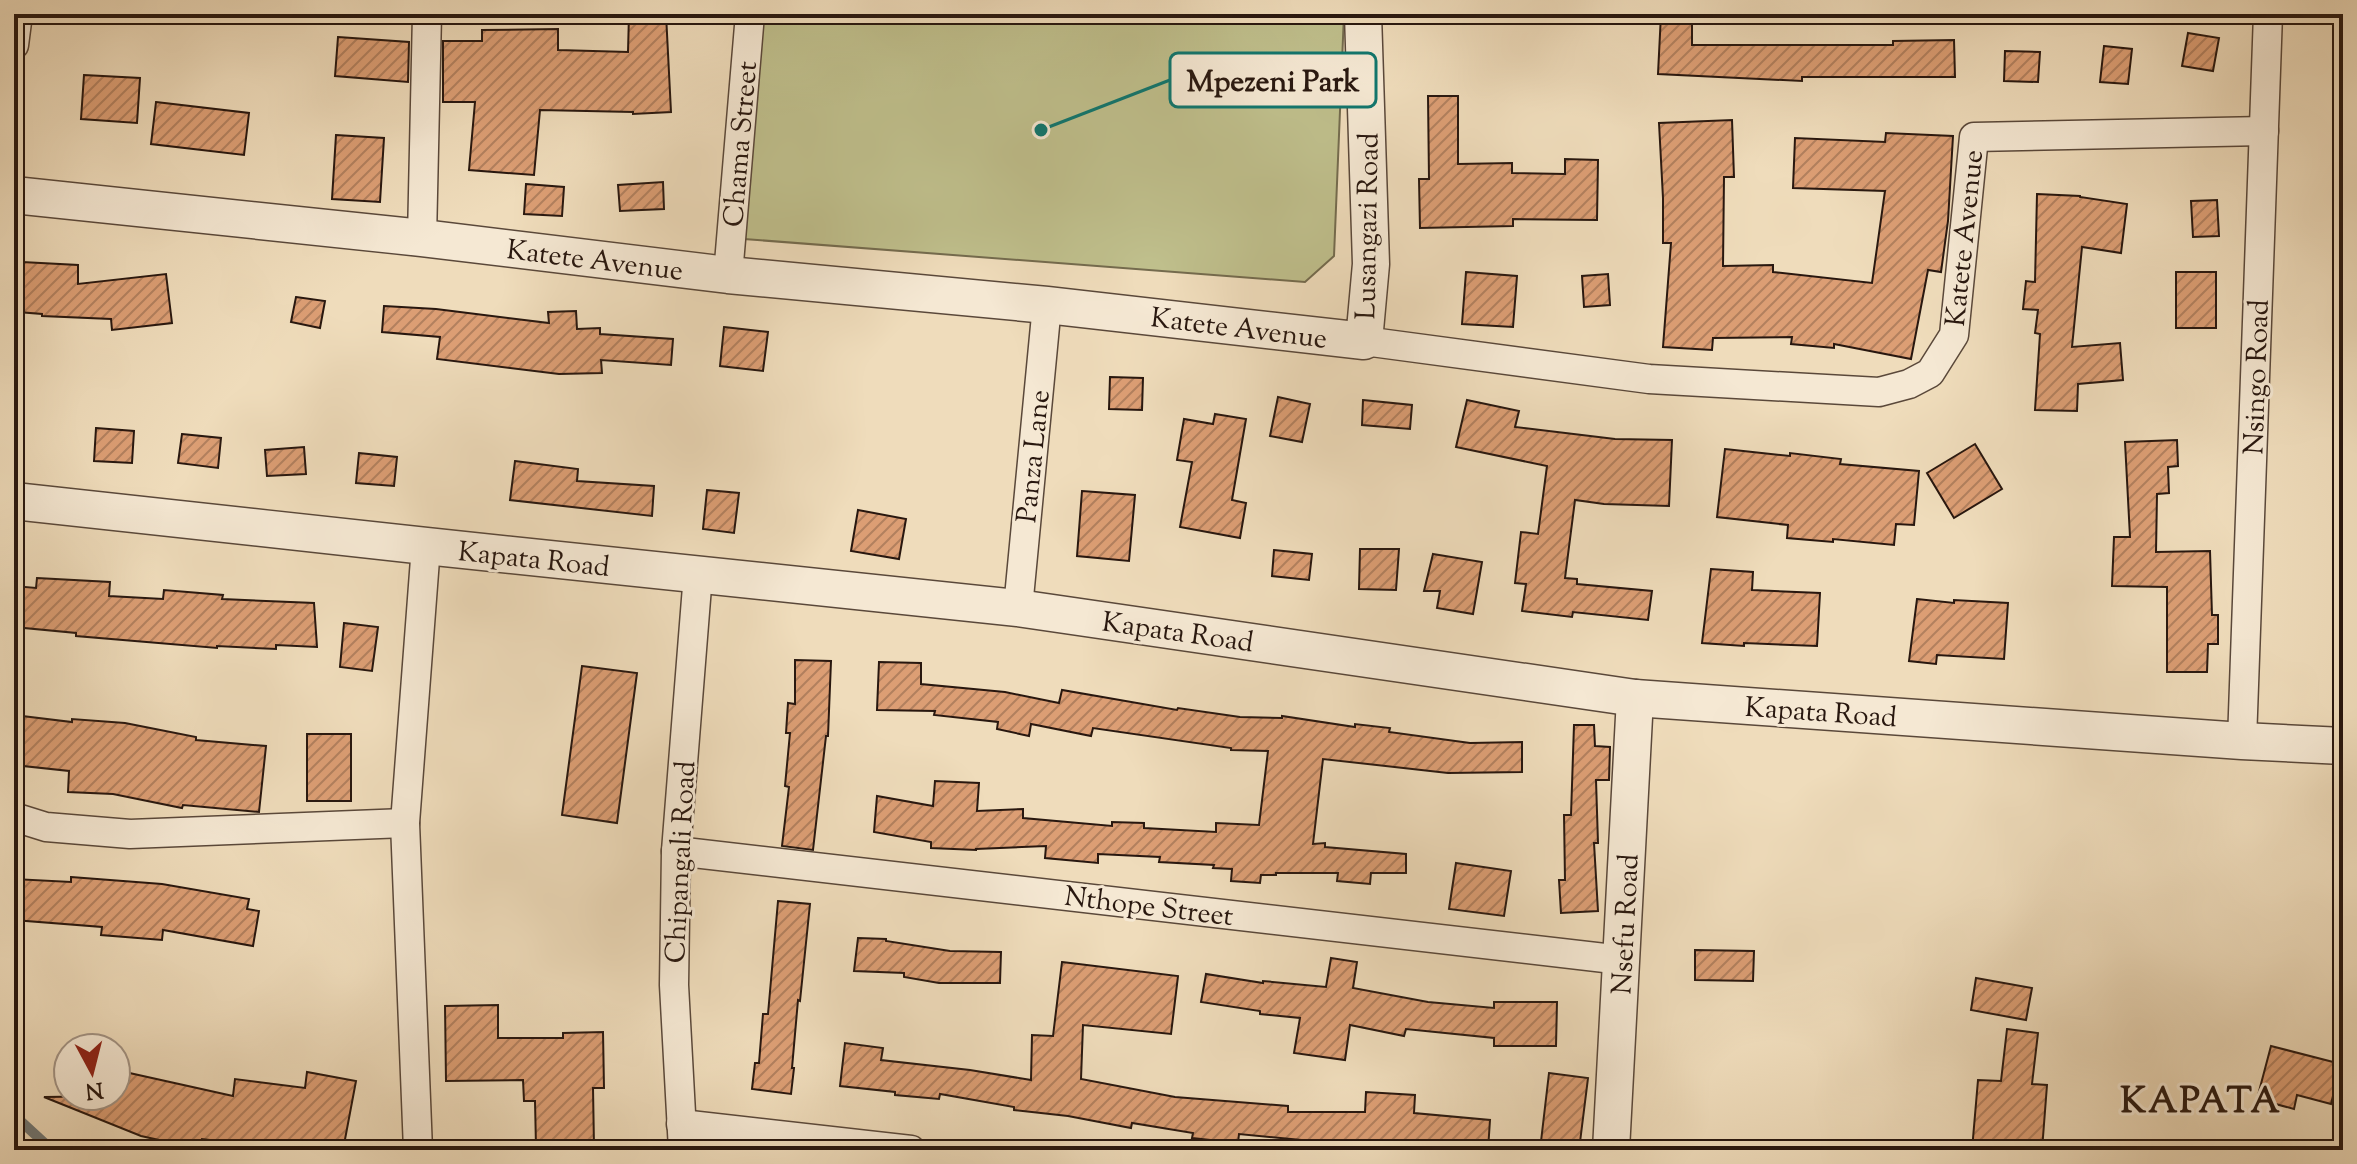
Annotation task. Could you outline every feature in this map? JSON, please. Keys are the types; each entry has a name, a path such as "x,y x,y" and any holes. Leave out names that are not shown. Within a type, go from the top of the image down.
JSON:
{"street":[{"path":"14,45 18,14"},
{"path":"422,238 427,14"},
{"name":"Chama Street","path":"728,275 750,14"},
{"name":"Lusangazi Road","path":"1363,14 1371,264 1364,341"},
{"name":"Nsingo Road","path":"2242,741 2268,14"},
{"name":"Katete Avenue","path":"14,195 422,238 728,275 1047,305 1364,341 1649,379 1879,392 1909,384 1930,373 1954,335 1974,137 2264,131"},
{"name":"Panza Lane","path":"1018,608 1047,305"},
{"name":"Kapata Road","path":"14,501 1018,608 1635,698 2343,746"},
{"path":"418,1150 405,823 426,546"},
{"name":"Chipangali Road","path":"682,1137 674,985 676,851 698,574"},
{"name":"Nsefu Road","path":"1611,1150 1635,698"},
{"path":"14,817 46,827 130,834 405,823"},
{"name":"Nthope Street","path":"676,851 1622,960"},
{"path":"682,1137 911,1150"}],"green space":[{"path":"758,14 1344,14 1334,256 1305,282 731,238"}],"building":[{"path":"629,14 666,14 671,112 633,114 540,110 534,175 469,170 475,102 443,102 443,41 482,41 482,30 558,29 558,50 628,52"},
{"path":"1661,14 1692,14 1692,45 1893,45 1893,41 1954,40 1955,77 1802,77 1802,81 1658,74"},
{"path":"2188,33 2219,38 2213,71 2182,66"},
{"path":"338,37 409,42 408,82 335,76"},
{"path":"2104,46 2132,49 2128,84 2100,82"},
{"path":"2005,51 2040,52 2038,82 2004,81"},
{"path":"84,75 140,78 137,123 81,119"},
{"path":"1428,96 1458,96 1458,164 1512,163 1512,173 1565,174 1565,159 1598,160 1597,220 1513,219 1513,226 1420,228 1419,179 1429,179"},
{"path":"156,102 249,113 244,155 151,144"},
{"path":"1732,120 1734,177 1724,177 1723,266 1773,265 1773,272 1872,283 1885,191 1793,188 1795,138 1885,142 1886,133 1953,136 1948,221 1941,272 1928,270 1911,359 1834,344 1834,348 1791,344 1792,337 1713,338 1712,350 1663,347 1671,243 1663,243 1659,123"},
{"path":"336,135 384,138 380,202 332,199"},
{"path":"663,182 664,209 620,211 618,185"},
{"path":"526,184 564,187 562,216 524,214"},
{"path":"2037,194 2080,196 2127,204 2121,253 2082,247 2072,347 2120,343 2123,380 2078,384 2077,411 2035,410 2040,334 2035,333 2038,310 2023,309 2026,281 2035,282"},
{"path":"2217,200 2219,236 2193,237 2191,201"},
{"path":"22,262 78,265 78,284 166,274 172,323 112,330 111,319 18,312"},
{"path":"1466,272 1517,276 1513,327 1462,324"},
{"path":"2176,272 2216,272 2216,328 2176,328"},
{"path":"1608,274 1610,305 1584,307 1582,276"},
{"path":"296,297 325,301 320,328 291,322"},
{"path":"384,306 549,323 548,312 576,311 577,329 600,328 600,334 673,339 671,365 601,360 602,373 559,374 437,359 440,337 382,332"},
{"path":"724,327 768,332 763,371 720,366"},
{"path":"1110,377 1143,378 1142,410 1109,409"},
{"path":"1278,397 1310,404 1302,442 1270,436"},
{"path":"1363,400 1412,405 1410,429 1362,425"},
{"path":"1467,400 1519,411 1515,427 1615,439 1672,440 1669,506 1575,500 1565,578 1577,579 1577,584 1652,591 1648,620 1573,612 1572,617 1522,611 1526,584 1515,583 1521,532 1538,534 1547,466 1456,447"},
{"path":"1215,414 1246,419 1232,500 1246,503 1240,538 1180,527 1192,462 1177,460 1184,419 1213,424"},
{"path":"96,428 134,431 132,463 94,461"},
{"path":"182,434 221,438 218,468 178,463"},
{"path":"2177,440 2178,466 2168,467 2169,493 2157,494 2156,552 2210,551 2212,615 2218,615 2218,644 2208,644 2207,672 2167,672 2167,587 2112,586 2114,537 2130,537 2125,442"},
{"path":"1975,444 2002,489 1954,518 1927,473"},
{"path":"304,447 306,474 267,476 265,450"},
{"path":"1725,449 1790,456 1790,453 1841,459 1840,464 1919,471 1914,525 1896,524 1894,545 1787,538 1788,525 1717,517"},
{"path":"359,453 397,457 394,486 356,483"},
{"path":"515,461 578,469 577,481 654,486 652,516 510,500"},
{"path":"707,490 739,493 734,533 703,529"},
{"path":"1082,491 1135,495 1129,561 1077,556"},
{"path":"858,510 906,519 899,559 851,551"},
{"path":"1360,549 1399,549 1396,590 1359,589"},
{"path":"1274,550 1312,554 1309,580 1272,576"},
{"path":"1433,554 1482,562 1473,614 1437,608 1440,591 1424,591"},
{"path":"1711,569 1753,572 1752,590 1820,593 1817,646 1702,643"},
{"path":"37,578 110,582 109,596 163,599 164,590 223,595 222,599 314,603 317,647 276,645 276,649 217,648 76,636 76,633 14,627 14,586 36,588"},
{"path":"1917,599 2008,603 2004,659 1937,655 1936,664 1909,661"},
{"path":"344,623 378,627 372,671 340,667"},
{"path":"795,660 831,661 828,736 813,850 782,846 789,787 785,786 790,733 786,733 788,703 795,704"},
{"path":"879,662 921,663 921,684 1005,692 1059,703 1062,690 1177,710 1240,717 1282,716 1355,727 1355,724 1470,743 1522,742 1522,772 1448,773 1323,759 1313,844 1406,854 1406,873 1371,873 1370,884 1337,881 1338,873 1276,873 1261,875 1260,883 1231,881 1232,869 1213,868 1214,865 1159,862 1160,857 1098,854 1098,863 1045,858 1046,846 976,850 931,848 931,842 874,832 877,796 933,806 935,781 979,783 977,811 1023,809 1023,818 1112,826 1112,822 1144,823 1144,828 1216,832 1216,823 1259,825 1268,751 1231,750 1093,728 1091,736 1031,724 1029,736 997,729 998,722 934,715 935,711 877,710"},
{"path":"582,666 637,673 617,823 562,815"},
{"path":"14,715 72,722 72,719 125,723 196,737 196,740 266,746 259,812 183,805 182,808 113,794 68,792 69,771 14,765"},
{"path":"1574,725 1594,725 1595,746 1610,747 1609,780 1596,780 1598,843 1594,843 1598,911 1561,913 1559,880 1565,880 1564,815 1571,815"},
{"path":"307,734 351,734 351,801 307,801"},
{"path":"1456,863 1511,871 1504,916 1449,909"},
{"path":"71,877 162,884 249,899 247,909 259,911 253,946 163,930 162,940 101,935 102,927 14,920 14,879 71,882"},
{"path":"778,901 810,904 791,1094 752,1089 755,1063 759,1063 763,1014 768,1014"},
{"path":"858,938 886,939 950,951 1001,952 1000,983 939,983 904,977 904,973 854,971"},
{"path":"1695,950 1754,951 1753,981 1695,980"},
{"path":"1331,958 1357,962 1353,988 1428,1002 1494,1008 1494,1002 1557,1002 1556,1046 1494,1046 1494,1038 1406,1029 1404,1036 1350,1025 1345,1060 1294,1053 1300,1018 1260,1014 1260,1011 1201,1002 1206,974 1263,983 1326,987"},
{"path":"1062,962 1178,976 1171,1034 1083,1025 1081,1079 1175,1097 1288,1106 1288,1112 1365,1112 1366,1092 1415,1095 1414,1113 1490,1120 1488,1150 1362,1150 1363,1142 1239,1134 1238,1143 1192,1138 1193,1133 1132,1123 1131,1128 1014,1110 1014,1107 940,1094 939,1099 840,1086 845,1043 883,1048 881,1060 1031,1080 1032,1035 1053,1036"},
{"path":"1976,978 2032,988 2026,1020 1971,1010"},
{"path":"498,1005 498,1038 563,1038 563,1033 603,1032 604,1088 593,1088 594,1146 536,1147 535,1101 524,1101 523,1080 446,1081 445,1006"},
{"path":"2007,1029 2038,1033 2032,1084 2047,1085 2042,1150 1972,1150 1978,1080 2001,1081"},
{"path":"2271,1046 2341,1064 2331,1104 2297,1095 2294,1109 2257,1099"},
{"path":"307,1072 356,1081 343,1150 313,1150 271,1142 271,1147 202,1139 200,1149 141,1136 81,1112 132,1112 132,1074 233,1096 235,1079 305,1088"},
{"path":"1549,1073 1588,1078 1579,1150 1540,1150"}],"waterway":[{"path":"14,1115 52,1150"}],"place":[{"name":"Mpezeni Park","path":"1041,130"}],"district":[{"name":"KAPATA","path":"2201,1099"}]}
